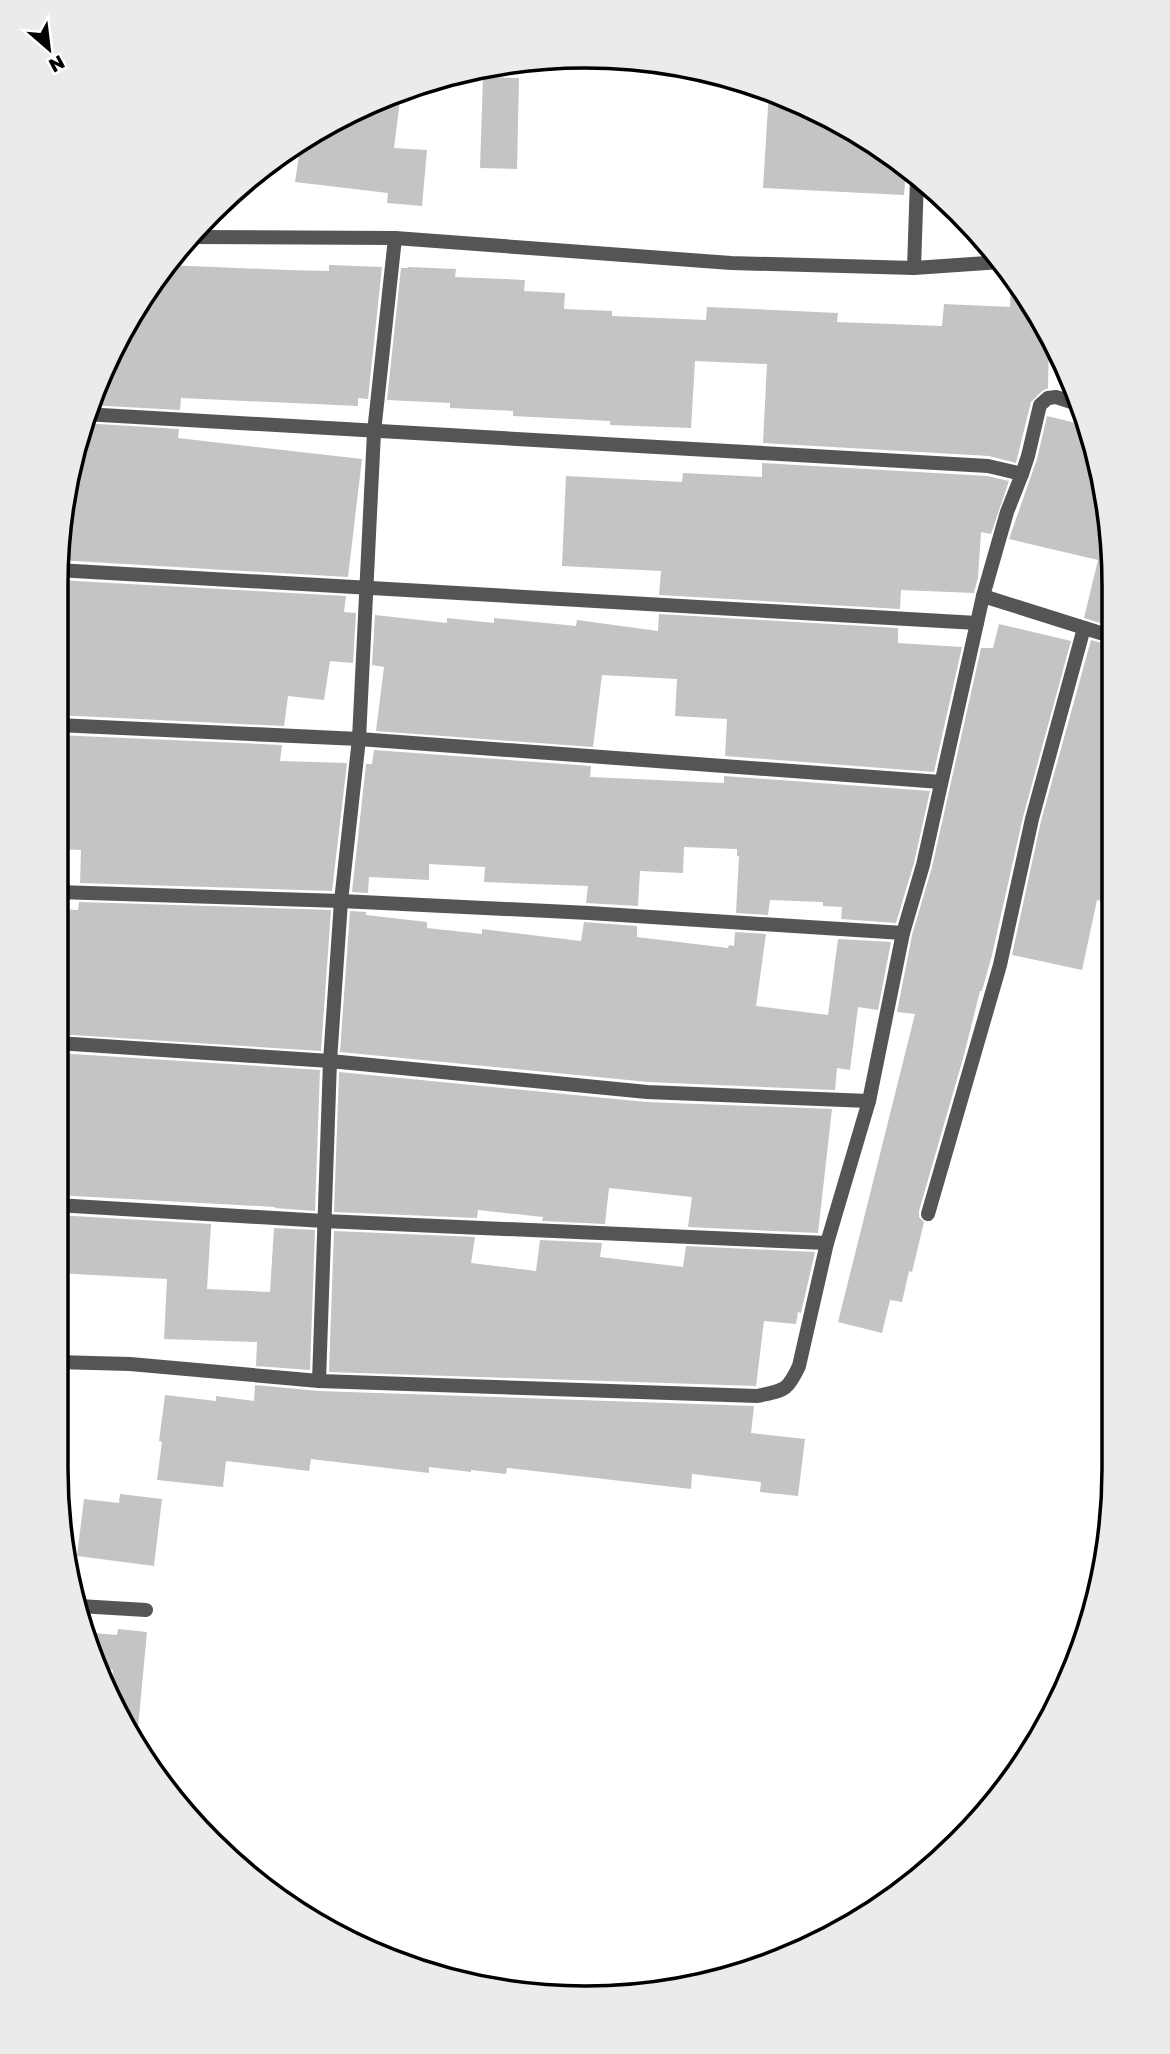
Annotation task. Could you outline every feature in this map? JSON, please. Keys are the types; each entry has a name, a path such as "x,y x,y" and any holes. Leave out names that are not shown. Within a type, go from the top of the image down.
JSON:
{"street":[{"path":"914,268 917,188"},
{"path":"203,237 395,238 731,263 914,268 989,263"},
{"path":"319,1381 330,1061 341,901 359,738 374,432 395,238"},
{"path":"68,1362 130,1364 319,1381 757,1396 781,1391 791,1383 799,1366 827,1243 869,1101 904,933 923,865 983,596 1007,512 1028,456 1040,405 1048,398 1067,401"},
{"path":"98,415 988,466 1022,474"},
{"path":"68,571 977,623"},
{"path":"983,596 1102,634"},
{"path":"928,1214 1000,965 1032,819 1084,628"},
{"path":"68,725 359,738 941,782"},
{"path":"68,892 341,901 589,913 904,933"},
{"path":"68,1044 330,1061 647,1093 869,1101"},
{"path":"68,1206 324,1221 827,1243"},
{"path":"87,1606 146,1610"}],"building":[{"path":"483,78 519,78 517,169 480,168"},
{"path":"768,102 843,137 905,179 904,195 763,188"},
{"path":"400,103 394,148 427,150 422,206 387,203 388,193 295,182 299,154 356,122"},
{"path":"179,265 329,271 329,265 382,267 368,399 358,398 358,406 181,398 180,410 101,406 137,327"},
{"path":"401,268 456,269 455,277 525,280 524,291 565,293 564,309 612,311 612,316 706,320 707,307 838,313 837,322 942,326 944,304 1010,307 1010,292 1049,357 1048,388 1031,402 1016,463 989,456 763,443 767,364 695,361 691,428 610,425 610,421 513,416 513,411 450,408 450,403 387,400"},
{"path":"1047,416 1075,423 1092,484 1097,518 1101,551 1102,624 1084,618 1098,560 1009,539 1037,459"},
{"path":"95,424 179,429 178,438 362,459 348,577 69,561 78,484"},
{"path":"762,463 987,476 1009,481 991,534 981,532 978,577 974,593 901,590 900,609 659,595 661,571 562,566 566,476 682,482 683,473 762,477"},
{"path":"68,581 346,596 344,612 356,613 353,663 330,661 324,700 288,696 284,726 68,716"},
{"path":"659,614 898,628 898,643 962,647 934,772 725,756 727,719 675,716 677,679 602,675 593,747 376,731 384,667 372,665 375,615 447,623 447,618 494,623 494,618 576,626 577,620 658,631"},
{"path":"999,624 1071,641 1023,817 992,955 919,1211 919,1217 924,1222 912,1272 909,1271 902,1302 890,1300 882,1333 838,1322 915,1014 897,1012 912,935 932,867 981,648 993,648"},
{"path":"1091,640 1102,643 1102,901 1097,900 1082,970 1012,955 1041,821"},
{"path":"68,735 282,745 280,761 347,763 332,891 80,883 81,850 68,849"},
{"path":"374,750 591,766 590,777 724,783 724,776 930,791 914,863 896,923 841,919 842,907 823,906 823,902 770,900 768,915 736,913 739,856 737,849 684,847 683,873 640,871 638,906 586,903 588,886 484,882 485,867 429,864 429,880 369,877 368,893 352,892 366,764 372,764"},
{"path":"79,902 331,910 321,1051 68,1035 68,910 78,910"},
{"path":"350,911 427,922 427,928 482,934 482,929 581,941 584,922 637,926 637,937 728,948 729,945 734,946 735,932 766,934 756,1006 828,1015 838,939 891,942 878,1010 858,1007 850,1070 837,1068 835,1090 648,1082 340,1052"},
{"path":"68,1054 320,1070 315,1211 68,1196"},
{"path":"339,1072 646,1102 832,1109 818,1233 688,1227 692,1197 609,1188 605,1224 542,1221 543,1217 478,1210 477,1218 334,1212"},
{"path":"68,1216 211,1224 207,1289 270,1292 274,1228 315,1230 310,1370 256,1366 257,1342 164,1339 167,1279 68,1274"},
{"path":"334,1231 475,1237 471,1263 536,1271 540,1240 602,1243 600,1257 683,1267 686,1246 815,1252 796,1324 764,1321 756,1386 329,1372"},
{"path":"255,1385 319,1391 754,1406 751,1433 805,1439 798,1496 760,1492 761,1482 692,1474 691,1489 507,1468 506,1474 429,1467 429,1473 311,1459 309,1471 226,1461 223,1487 157,1480 165,1395 216,1401 216,1396 254,1401"},
{"path":"120,1494 162,1499 154,1566 77,1556 84,1499 119,1503"},
{"path":"118,1629 147,1632 138,1728 112,1677 113,1670 108,1667 95,1633 117,1635"}]}
